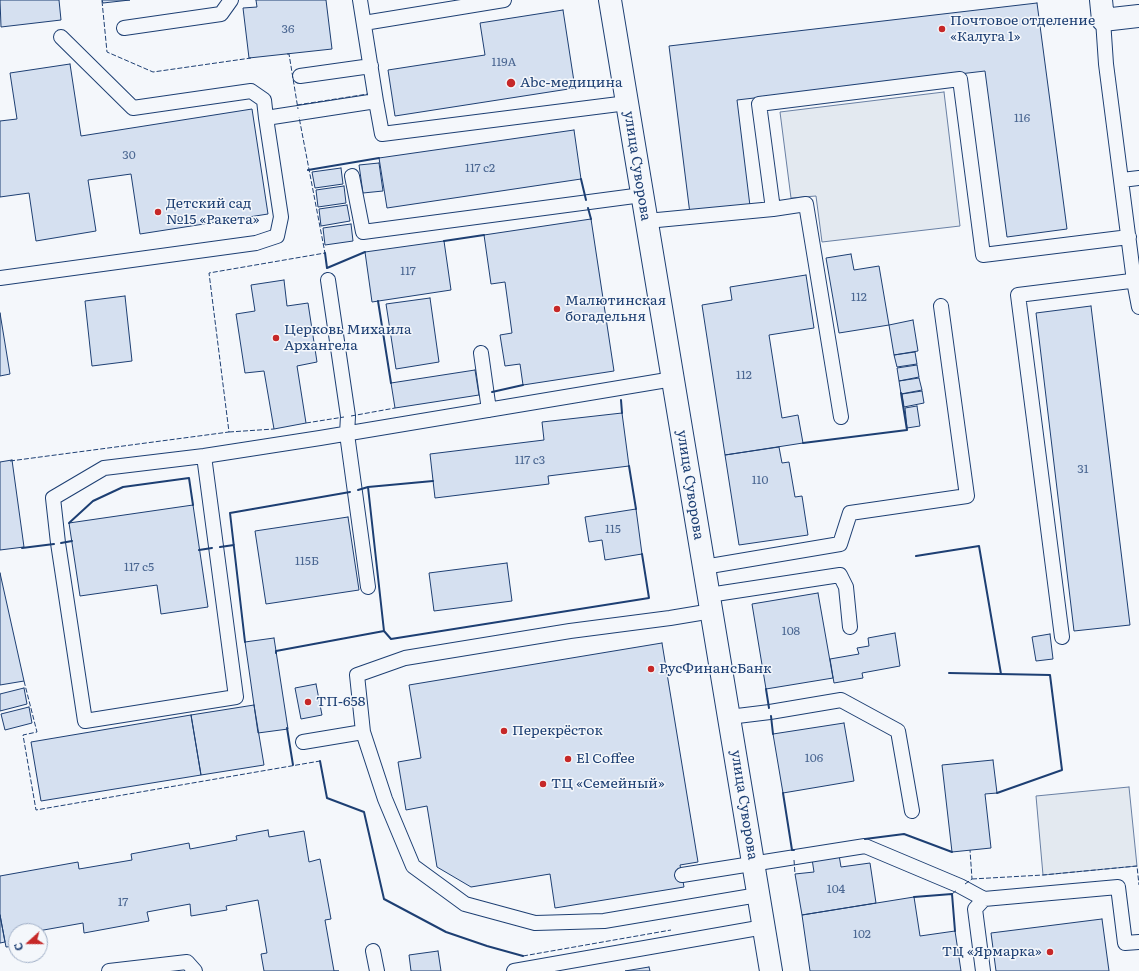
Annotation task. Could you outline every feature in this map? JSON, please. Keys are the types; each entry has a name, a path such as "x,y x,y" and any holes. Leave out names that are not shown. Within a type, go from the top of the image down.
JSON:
{"street":[{"name":"улица Суворова","path":"610,0 771,971"},
{"path":"1102,10 1139,16"}],"lane":[{"path":"124,28 221,14 231,0"},
{"path":"360,0 382,134 588,106 627,103"},
{"path":"364,23 504,0"},
{"path":"1102,10 1106,64 1122,180 1128,237 1136,280 1139,307"},
{"path":"0,278 256,243 277,236 281,217 264,100 251,91 133,108 61,37"},
{"path":"300,76 371,66"},
{"path":"773,209 759,104 960,79 983,255 1128,237"},
{"path":"266,118 376,101"},
{"path":"352,176 362,232 642,194"},
{"path":"1122,180 1139,178"},
{"path":"646,221 773,209 806,204 841,417"},
{"path":"328,280 348,416 347,434 368,586"},
{"path":"1062,637 1018,295 1136,280"},
{"path":"704,567 840,544 850,513 967,496 941,306"},
{"path":"481,353 489,410"},
{"path":"204,456 236,697 85,721 58,543 53,498 104,468 204,456 347,434 673,379"},
{"path":"758,895 604,921 536,923 465,904 413,866 385,799 363,732 357,675 405,658 570,631 670,618 710,603 840,575 846,586 850,627"},
{"path":"729,717 770,712 841,700 898,731 912,810"},
{"path":"303,742 363,732"},
{"path":"682,874 865,846 960,886 984,899 1118,887 1126,943 1139,942"},
{"path":"983,971 975,909 984,899"},
{"path":"514,971 764,927"},
{"path":"373,951 377,971"},
{"path":"109,971 187,962 195,971"}],"shaded area":[{"path":"944,92 960,226 822,242 816,196 791,198 780,112"},
{"path":"1129,787 1137,866 1043,875 1036,796"}],"building":[{"path":"0,0 59,0 61,20 1,27"},
{"path":"102,0 130,0 103,3"},
{"path":"256,0 326,0 332,49 249,58 243,8 257,7"},
{"path":"1037,3 1067,229 1007,237 985,71 737,100 750,206 690,214 669,46"},
{"path":"563,10 575,88 395,116 388,70 485,55 480,23"},
{"path":"70,64 81,136 252,109 268,214 140,234 131,174 88,180 96,231 36,241 29,193 0,197 0,121 17,119 10,73"},
{"path":"574,130 581,179 387,208 379,158"},
{"path":"379,163 383,191 363,193 359,165"},
{"path":"341,168 343,184 315,188 312,172"},
{"path":"344,186 346,203 318,207 316,190"},
{"path":"347,205 350,221 321,226 319,209"},
{"name":"Малютинская богадельня","path":"591,219 614,371 523,385 520,364 505,366 500,335 512,333 505,282 491,284 484,235"},
{"path":"351,224 353,241 325,245 323,228"},
{"path":"444,241 451,290 372,302 365,252"},
{"path":"851,254 854,270 879,266 889,325 839,333 826,258"},
{"path":"806,275 814,328 769,335 782,418 798,415 803,443 725,455 702,305 732,300 730,287"},
{"name":"Церковь Михаила Архангела","path":"284,280 287,306 308,303 317,362 297,366 306,423 274,429 264,371 245,373 236,314 255,311 251,285"},
{"path":"125,296 132,361 92,366 85,301"},
{"path":"430,298 439,362 396,369 386,304"},
{"path":"1091,306 1130,625 1074,631 1036,313"},
{"path":"0,313 10,374 0,376"},
{"path":"913,320 918,351 894,355 889,325"},
{"path":"915,352 917,364 897,367 894,355"},
{"path":"917,365 919,377 899,381 897,368"},
{"path":"475,370 479,395 395,408 391,383"},
{"path":"919,378 922,390 901,394 899,381"},
{"path":"922,391 924,403 904,407 902,394"},
{"path":"917,406 920,426 907,428 905,408"},
{"path":"622,413 629,466 548,476 549,484 435,498 430,454 544,440 542,422"},
{"path":"779,447 782,463 789,462 795,497 802,496 808,535 739,545 725,455"},
{"path":"12,460 24,547 0,550 0,462"},
{"path":"193,505 208,607 161,614 157,585 80,596 69,523"},
{"path":"636,509 642,554 605,560 602,540 589,542 585,517"},
{"path":"348,517 359,590 266,604 255,531"},
{"path":"507,563 512,601 434,611 429,573"},
{"path":"0,573 24,681 0,685"},
{"path":"818,593 833,678 766,689 752,604"},
{"path":"895,633 900,666 862,673 863,678 834,683 830,659 859,654 857,648 869,646 868,638"},
{"path":"1050,634 1053,659 1036,661 1032,637"},
{"path":"274,638 288,729 258,733 245,642"},
{"name":"ТЦ «Семейный»","path":"662,643 698,862 680,865 684,887 555,908 550,874 471,887 437,867 427,806 406,810 398,762 421,758 409,685"},
{"name":"ТП-658","path":"316,684 322,715 301,719 295,688"},
{"path":"24,688 27,704 0,711 0,694"},
{"path":"254,705 264,765 201,775 191,715"},
{"path":"29,707 32,723 5,730 1,714"},
{"path":"191,715 201,775 41,801 31,742"},
{"path":"844,723 854,781 783,793 773,734"},
{"path":"993,760 997,793 985,794 991,848 952,852 942,765"},
{"path":"268,830 269,837 304,831 309,862 320,859 331,919 325,920 334,971 264,971 261,954 267,953 258,900 226,906 227,910 191,916 190,904 147,912 149,921 84,933 83,923 48,929 48,923 8,923 8,947 6,947 0,915 0,876 78,862 79,869 132,860 131,854 189,843 190,849 237,840 236,836"},
{"path":"839,855 841,867 870,863 876,903 802,915 795,874 814,872 812,859"},
{"path":"914,897 920,936 955,931 961,971 810,971 802,915"},
{"path":"0,915 5,942 0,943"},
{"name":"ТЦ «Ярмарка»","path":"1102,919 1109,971 996,971 991,933"},
{"path":"438,951 441,971 411,971 409,955"},
{"path":"649,967 650,971 625,971"}],"fence":[{"path":"102,1 107,52 153,72 251,58"},
{"path":"287,54 289,54 298,109"},
{"path":"297,105 368,94"},
{"path":"10,461 229,432 209,273 325,253 299,117"},
{"path":"351,416 395,408"},
{"path":"306,423 344,417"},
{"path":"229,432 274,429"},
{"path":"24,681 37,732 23,735 36,810 320,761"},
{"path":"965,884 972,879 970,850"},
{"path":"794,860 795,874"},
{"path":"972,879 1043,875 1137,866 1139,885"},
{"path":"952,894 957,890"},
{"path":"523,956 671,930"}],"wall":[{"path":"308,170 379,158"},
{"path":"581,179 586,200"},
{"path":"588,208 591,219"},
{"path":"444,241 484,235"},
{"path":"325,253 327,268 365,252"},
{"path":"378,301 391,383"},
{"path":"492,392 523,385"},
{"path":"803,443 907,430 901,393"},
{"path":"621,400 622,413"},
{"path":"629,466 636,509"},
{"path":"69,523 93,501 123,487 189,478 193,505"},
{"path":"358,490 368,487 433,481"},
{"path":"276,653 276,651 384,631 368,487"},
{"path":"245,642 230,513 350,492"},
{"path":"61,543 72,541"},
{"path":"22,548 54,544"},
{"path":"220,547 234,545"},
{"path":"916,556 979,546 1001,674"},
{"path":"199,550 212,548"},
{"path":"384,631 391,639 649,598 642,554"},
{"path":"949,673 1050,675 1062,770 997,793"},
{"path":"766,689 769,708"},
{"path":"771,716 773,734"},
{"path":"287,728 293,765"},
{"path":"320,761 327,798 364,812 384,899 446,932 523,956"},
{"path":"783,793 792,850 794,850"},
{"path":"865,839 904,834 952,852"},
{"path":"914,897 952,894 955,931"}],"place":[{"name":"Почтовое отделение «Калуга 1»","path":"942,29"},
{"name":"Abc-медицина","path":"511,83"},
{"name":"Детский сад №15 «Ракета»","path":"158,212"},
{"name":"Малютинская богадельня","path":"557,309"},
{"name":"Церковь Михаила Архангела","path":"276,338"},
{"name":"РусФинансБанк","path":"651,669"},
{"name":"ТП-658","path":"308,702"},
{"name":"Перекрёсток","path":"504,731"},
{"name":"El Coffee","path":"568,759"},
{"name":"ТЦ «Семейный»","path":"543,784"},
{"name":"ТЦ «Ярмарка»","path":"1050,952"}]}
